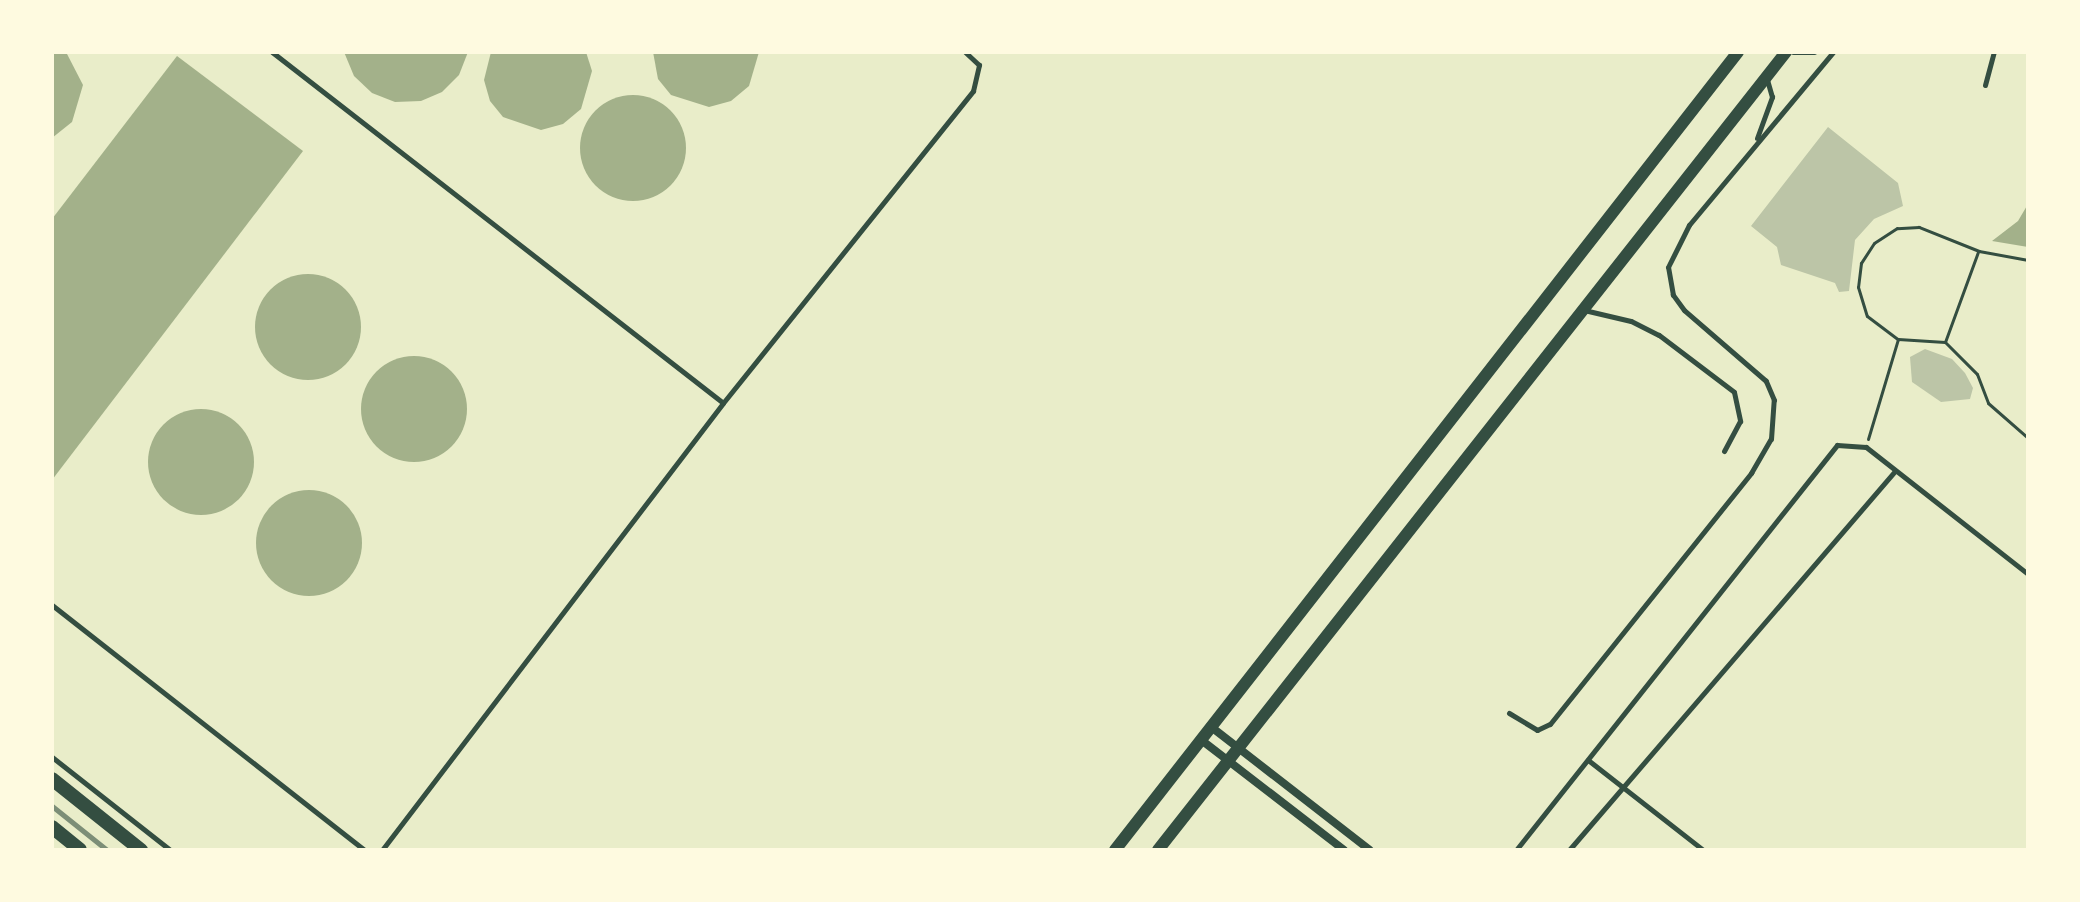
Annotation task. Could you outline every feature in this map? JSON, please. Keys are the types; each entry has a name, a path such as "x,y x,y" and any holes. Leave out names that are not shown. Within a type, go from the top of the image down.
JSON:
{"main road":[{"path":"52,779 141,850"},
{"path":"52,827 80,850"}],"street":[{"path":"1115,850 1738,52"},
{"path":"1158,850 1786,52"},
{"path":"1210,726 1370,850"},
{"path":"1200,739 1344,850"}],"lane":[{"path":"272,52 723,403"},
{"path":"382,850 723,403 973,91 979,65 965,52"},
{"path":"1793,52 1814,52"},
{"path":"1509,713 1537,730 1550,724 1751,473 1771,439 1774,400 1766,381 1684,310 1668,282 1677,244 1755,143 1833,52"},
{"path":"1985,85 1994,52"},
{"path":"1755,143 1772,97 1766,77"},
{"path":"1582,310 1631,321 1659,335 1734,392 1740,421 1724,451"},
{"path":"1516,850 1826,453 1850,443 1866,447 2028,574"},
{"path":"1569,850 1623,784 1767,625 1895,471"},
{"path":"52,605 364,850"},
{"path":"52,757 170,850"},
{"path":"1587,760 1623,784 1703,850"}],"path":[{"path":"2028,260 1979,251 1919,227 1897,228 1874,243 1861,263 1858,287 1867,316 1898,339 1945,342 1977,374 1988,403 2028,438"},
{"path":"1945,342 1979,251"},
{"path":"1866,447 1898,339"}],"shaded area":[{"path":"52,52 66,52 83,85 72,122 52,138"},
{"path":"344,52 468,52 459,75 442,92 421,101 395,102 372,93 354,76"},
{"path":"491,52 586,52 592,71 581,109 563,124 541,130 503,117 490,101 484,80"},
{"path":"653,52 759,52 749,86 731,101 709,107 671,95 658,79"},
{"path":"177,56 303,151 52,480 52,219"},
{"path":"633,95 653,99 671,110 682,128 686,148 682,168 671,186 653,197 633,201 613,197 595,186 584,168 580,148 584,128 595,110 613,99"},
{"path":"2028,204 2028,247 1992,241 2018,221"},
{"path":"308,274 328,278 346,289 357,307 361,327 357,347 346,365 328,376 308,380 288,376 270,365 259,347 255,327 259,307 270,289 288,278"},
{"path":"414,356 434,360 452,371 463,389 467,409 463,429 452,447 434,458 414,462 394,458 376,447 365,429 361,409 365,389 376,371 394,360"},
{"path":"201,409 221,413 239,424 250,442 254,462 250,482 239,500 221,511 201,515 181,511 163,500 152,482 148,462 152,442 163,424 181,413"},
{"path":"309,490 329,494 347,505 358,523 362,543 358,563 347,581 329,592 309,596 289,592 271,581 260,563 256,543 260,523 271,505 289,494"}],"building":[{"path":"1828,127 1898,183 1903,206 1874,219 1855,240 1849,291 1839,292 1835,283 1781,265 1777,247 1751,226"},
{"path":"1925,349 1952,359 1965,373 1973,388 1970,399 1941,402 1912,382 1910,357"}],"railway":[{"path":"52,806 107,850"}]}
